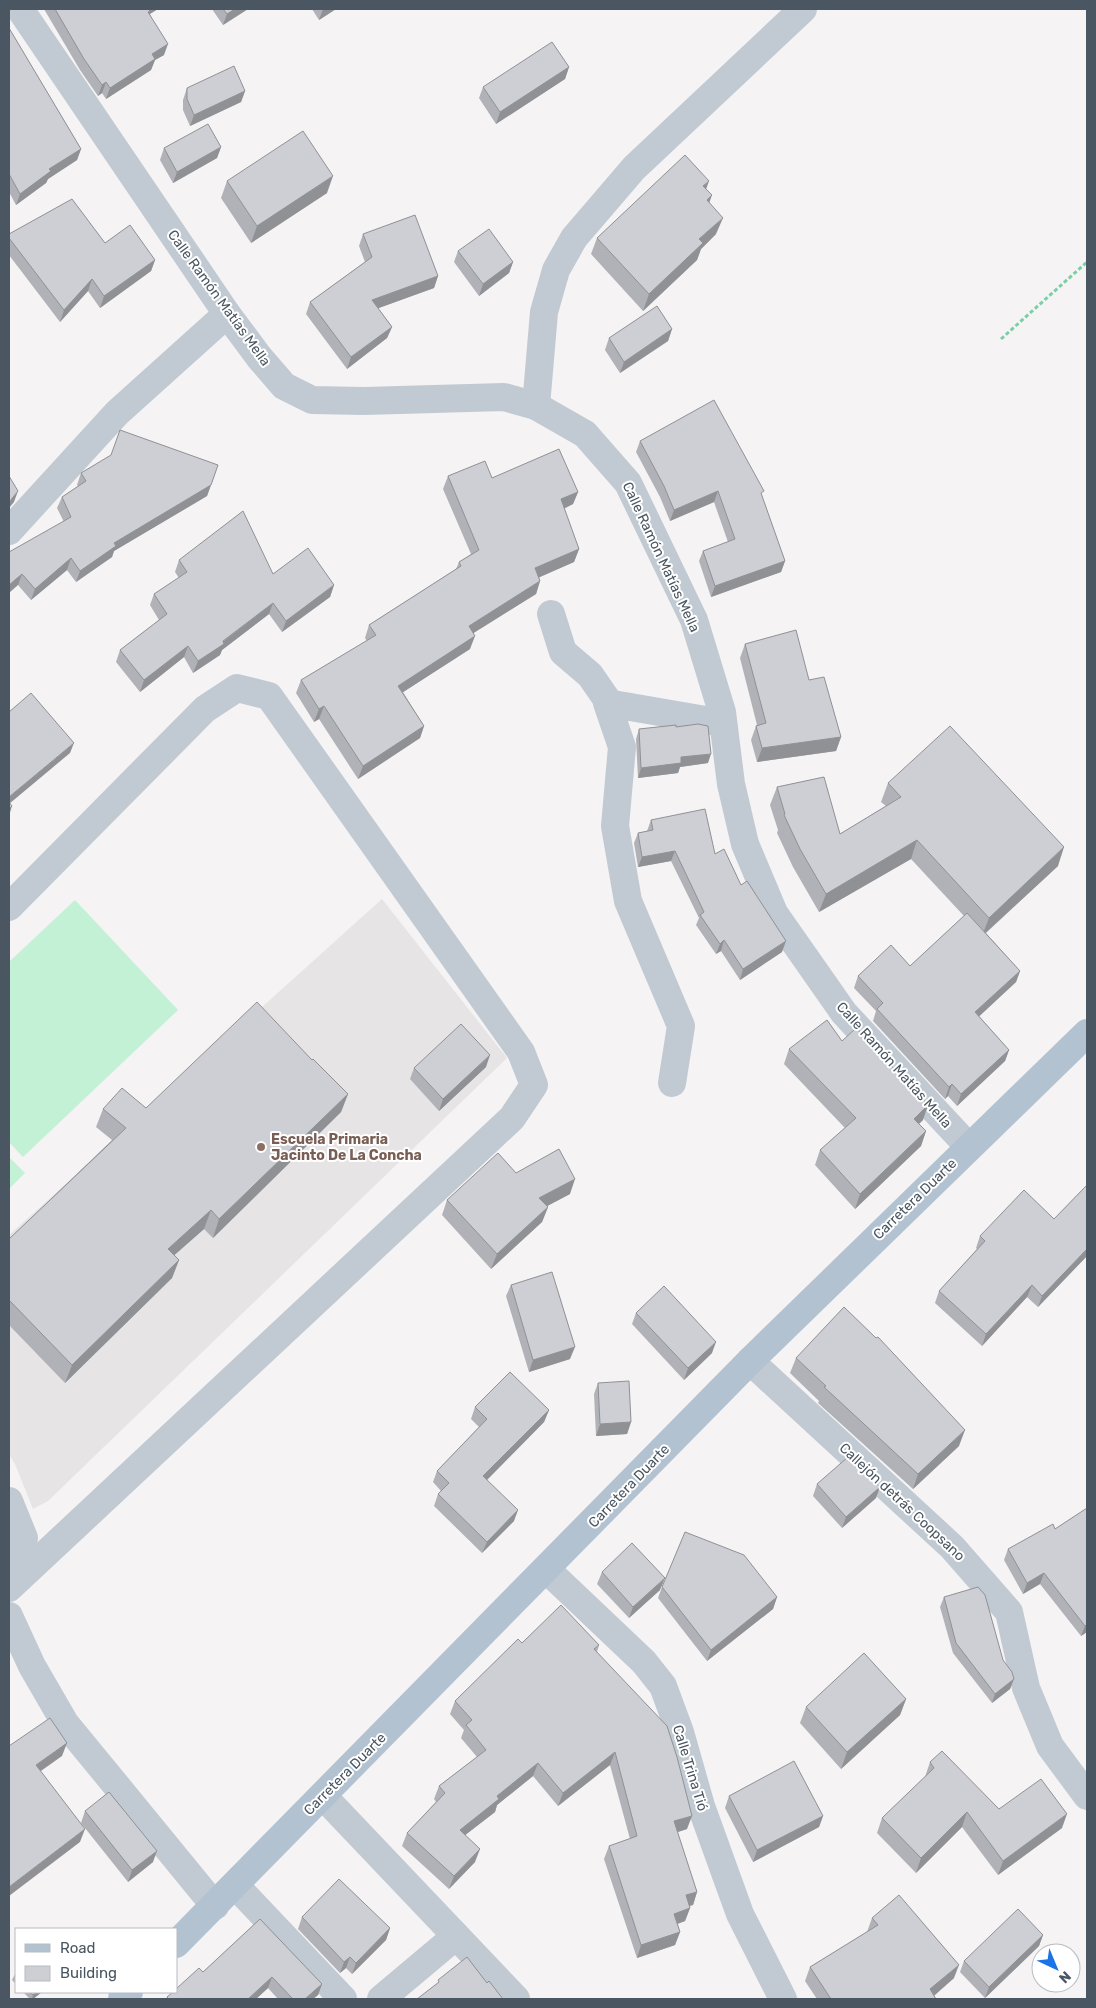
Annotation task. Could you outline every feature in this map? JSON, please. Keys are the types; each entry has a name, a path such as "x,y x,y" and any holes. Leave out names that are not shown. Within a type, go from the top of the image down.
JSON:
{"main road":[{"name":"Carretera Duarte","path":"178,1942 547,1570 750,1361 1087,1033"}],"street":[{"name":"Calle Ramón Matías Mella","path":"20,9 227,314 259,357 284,386 312,400 364,401 504,397 536,406 585,434 628,483 694,620 722,712 731,784 745,844 774,913 844,1013 969,1147"},
{"path":"536,406 544,312 556,270 574,238 634,168 804,9"},
{"path":"9,531 118,412 227,314"},
{"path":"551,614 563,652 590,675 610,704 723,723"},
{"path":"9,907 205,709 237,688 269,696 521,1052 534,1085 512,1118 9,1588"},
{"path":"610,704 607,703 622,747 615,826 628,901 680,1026 672,1083"},
{"name":"Callejón detrás Coopsano","path":"750,1361 952,1547 1008,1612 1026,1688 1050,1746 1087,1796"},
{"path":"9,1501 24,1538 9,1575"},
{"name":"Calle Trina Tió","path":"547,1570 644,1662 663,1686 680,1732 701,1806 740,1914 783,1999"},
{"path":"9,1616 32,1666 65,1723 215,1906"},
{"path":"323,1796 516,1999"},
{"path":"235,1885 343,1999"},
{"path":"381,1999 456,1936"}],"path":[{"path":"1001,339 1087,262"}],"shaded area":[{"name":"Escuela Primaria Jacinto De La Concha","path":"382,899 507,1058 48,1501 33,1509 9,1454 9,1235"}],"green space":[{"path":"75,900 178,1010 23,1157 9,1142 9,962"},
{"path":"9,1157 25,1173 9,1189"}],"building":[{"path":"55,9 149,9 150,11 148,12 168,44 152,54 155,59 110,88 106,82 102,85 84,59"},
{"path":"223,9 235,9 227,14"},
{"path":"9,28 81,149 49,169 51,171 20,194 9,174"},
{"path":"552,42 569,67 500,112 483,87"},
{"path":"234,66 245,91 194,115 187,99 187,88"},
{"path":"208,124 221,147 177,172 164,148"},
{"path":"303,131 333,176 257,226 227,181"},
{"path":"685,155 709,181 703,186 712,195 707,200 723,218 699,239 703,243 649,294 597,238"},
{"path":"72,199 105,243 130,225 155,260 104,296 92,279 64,310 9,238 9,234"},
{"path":"415,215 438,276 372,300 392,327 351,357 310,302 372,257 363,234"},
{"path":"489,229 513,262 483,284 458,251"},
{"path":"657,306 672,329 624,362 609,338"},
{"path":"714,400 764,491 761,493 785,561 715,586 703,551 735,539 718,491 674,510 664,486 640,441"},
{"path":"120,430 218,465 211,485 114,543 116,546 80,571 71,558 35,589 22,574 9,585 9,552 71,517 62,497 86,481 81,473 111,455"},
{"path":"559,449 578,492 561,499 579,549 535,568 540,581 469,626 475,636 398,686 424,726 363,766 324,706 319,709 301,680 376,635 369,625 461,566 459,562 479,550 448,476 485,461 492,478"},
{"path":"9,476 18,491 9,502"},
{"path":"243,511 273,574 308,548 334,585 286,621 273,603 223,641 224,644 198,661 188,646 144,680 120,650 167,614 154,594 187,572 179,560"},
{"path":"796,630 809,680 824,677 841,737 762,748 756,726 766,723 745,644"},
{"path":"31,693 74,743 9,797 9,712"},
{"path":"698,724 708,726 711,754 681,757 681,763 641,768 639,729"},
{"path":"950,726 1064,847 989,918 917,840 826,894 800,849 784,815 777,787 824,777 840,834 901,797 888,783"},
{"path":"705,809 715,854 724,849 741,885 747,881 786,941 743,969 724,940 720,944 700,915 704,912 675,851 642,857 638,833 653,830 651,820"},
{"path":"967,913 1020,971 975,1012 1009,1050 961,1094 952,1084 949,1087 877,1009 883,1003 858,976 891,945 910,966"},
{"path":"257,1002 312,1060 348,1094 219,1219 211,1210 168,1249 179,1260 72,1365 9,1300 9,1239 126,1128 103,1109 122,1088 146,1108"},
{"path":"827,1020 842,1041 856,1028 928,1105 914,1119 926,1131 860,1194 820,1150 856,1118 789,1049"},
{"path":"461,1024 490,1055 443,1099 414,1068"},
{"path":"559,1149 575,1179 539,1198 548,1207 497,1254 447,1200 498,1153 516,1173"},
{"path":"1087,1185 1087,1249 1042,1296 1032,1285 986,1334 939,1291 985,1241 980,1236 1024,1190 1054,1219"},
{"path":"552,1272 575,1347 533,1360 511,1285"},
{"path":"664,1286 716,1342 688,1368 636,1313"},
{"path":"844,1307 876,1338 878,1337 965,1430 918,1474 824,1387 826,1386 796,1358"},
{"path":"510,1372 549,1410 483,1476 518,1510 487,1542 438,1494 449,1483 437,1471 487,1419 475,1407"},
{"path":"629,1381 631,1422 600,1424 598,1383"},
{"path":"848,1457 880,1487 846,1517 817,1484"},
{"path":"1087,1508 1087,1624 1085,1626 1044,1573 1027,1583 1008,1549 1053,1524 1055,1529"},
{"path":"685,1532 744,1555 777,1597 711,1650 662,1587"},
{"path":"632,1543 665,1578 633,1607 602,1572"},
{"path":"978,1587 985,1595 1003,1660 1012,1672 1014,1679 995,1694 956,1643 944,1597"},
{"path":"561,1605 599,1645 594,1649 667,1726 692,1816 674,1821 697,1892 686,1895 690,1908 674,1914 680,1932 641,1945 609,1846 637,1836 615,1752 563,1793 538,1763 497,1796 499,1799 460,1830 480,1849 454,1876 407,1833 445,1793 439,1786 486,1750 466,1725 472,1720 455,1701 518,1639 522,1643"},
{"path":"864,1653 906,1699 847,1752 806,1707"},
{"path":"50,1718 67,1743 36,1765 85,1829 9,1887 9,1746"},
{"path":"942,1751 999,1809 1041,1779 1067,1814 1003,1861 967,1812 921,1858 882,1818 934,1768 930,1762"},
{"path":"794,1761 823,1816 757,1850 729,1796"},
{"path":"109,1792 157,1851 132,1870 85,1811"},
{"path":"339,1879 390,1928 356,1963 350,1957 344,1962 302,1917"},
{"path":"899,1895 959,1965 930,1989 936,1999 831,1999 810,1967 878,1925 872,1918"},
{"path":"1018,1909 1043,1935 1035,1943 1031,1943 1031,1947 989,1987 964,1961"},
{"path":"260,1919 322,1984 305,1999 293,1999 272,1977 248,1999 169,1999 167,1997 172,1993 178,1993 178,1987 199,1968 203,1972"},
{"path":"467,1957 487,1983 489,1981 503,1999 417,1999 439,1982 438,1980"}],"place":[{"name":"Escuela Primaria Jacinto De La Concha","path":"261,1147"}]}
